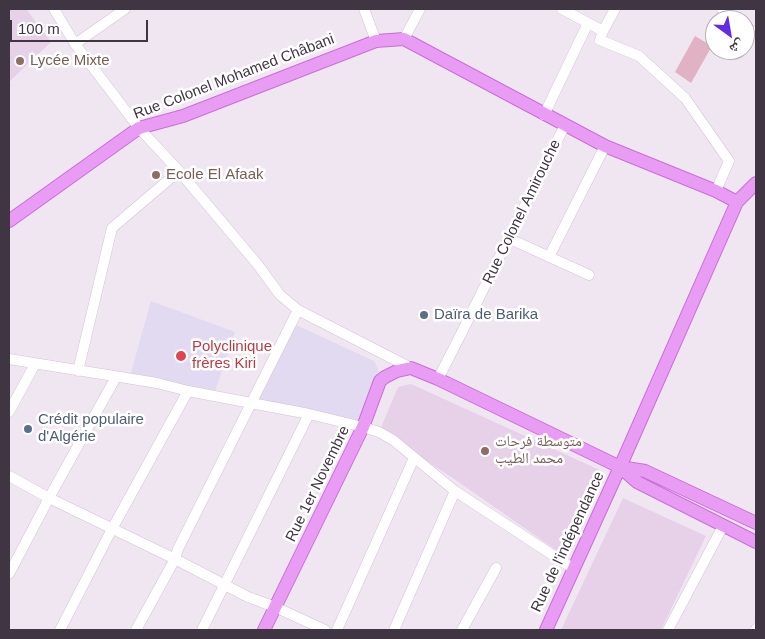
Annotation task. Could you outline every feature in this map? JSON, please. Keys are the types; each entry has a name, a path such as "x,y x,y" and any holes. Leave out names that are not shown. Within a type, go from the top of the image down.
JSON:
{"main road":[{"name":"Rue Colonel Mohamed Châbani","path":"9,222 139,128 183,116 376,41 404,39"},
{"path":"404,39 605,146 716,191 737,202 756,183"},
{"name":"Rue de l'indépendance","path":"546,630 737,202"},
{"path":"411,368 438,379 620,467 637,482 756,542"},
{"name":"Rue 1er Novembre","path":"264,630 286,588 290,576 304,552 308,540 363,427 380,381 397,370 411,368"},
{"path":"620,467 645,471 756,523"}],"street":[{"path":"75,44 125,9"},
{"path":"364,9 376,41"},
{"path":"404,39 420,9"},
{"path":"562,9 603,31"},
{"path":"615,9 600,40 638,56 685,98 729,161 716,191"},
{"path":"53,10 75,44 139,128 180,171 258,265 280,295 298,310 411,368"},
{"path":"544,115 588,23"},
{"name":"Rue Colonel Amirouche","path":"438,379 565,125"},
{"path":"549,257 605,146"},
{"path":"78,371 112,228 180,171"},
{"path":"508,238 590,275"},
{"path":"136,630 175,559 298,310"},
{"path":"9,359 156,383 251,404 310,414 379,432 393,440 455,491 574,570"},
{"path":"9,412 35,364"},
{"path":"9,574 116,377"},
{"path":"60,630 188,391"},
{"path":"202,630 310,414"},
{"path":"337,630 414,458"},
{"path":"9,476 112,530 175,559 248,597 325,630"},
{"path":"394,630 455,491"},
{"path":"668,630 723,526"},
{"path":"462,630 496,568"}],"shaded area":[{"name":"Lycée Mixte","path":"9,9 27,10 51,42 9,82"},
{"path":"695,36 705,42 705,58 691,83 675,72"},
{"name":"Polyclinique frères Kiri","path":"151,301 235,332 214,394 129,380"},
{"path":"296,325 374,361 379,374 357,423 257,401"},
{"name":"متوسطة فرحات محمد الطيب","path":"411,384 604,472 566,557 380,430 398,387"},
{"path":"623,498 706,536 661,630 561,630"}],"place":[{"name":"Lycée Mixte","path":"20,61"},
{"name":"Ecole El Afaak","path":"156,175"},
{"name":"Daïra de Barika","path":"424,315"},
{"name":"Polyclinique frères Kiri","path":"181,356"},
{"name":"Crédit populaire d'Algérie","path":"28,429"},
{"name":"متوسطة فرحات محمد الطيب","path":"485,451"}]}
